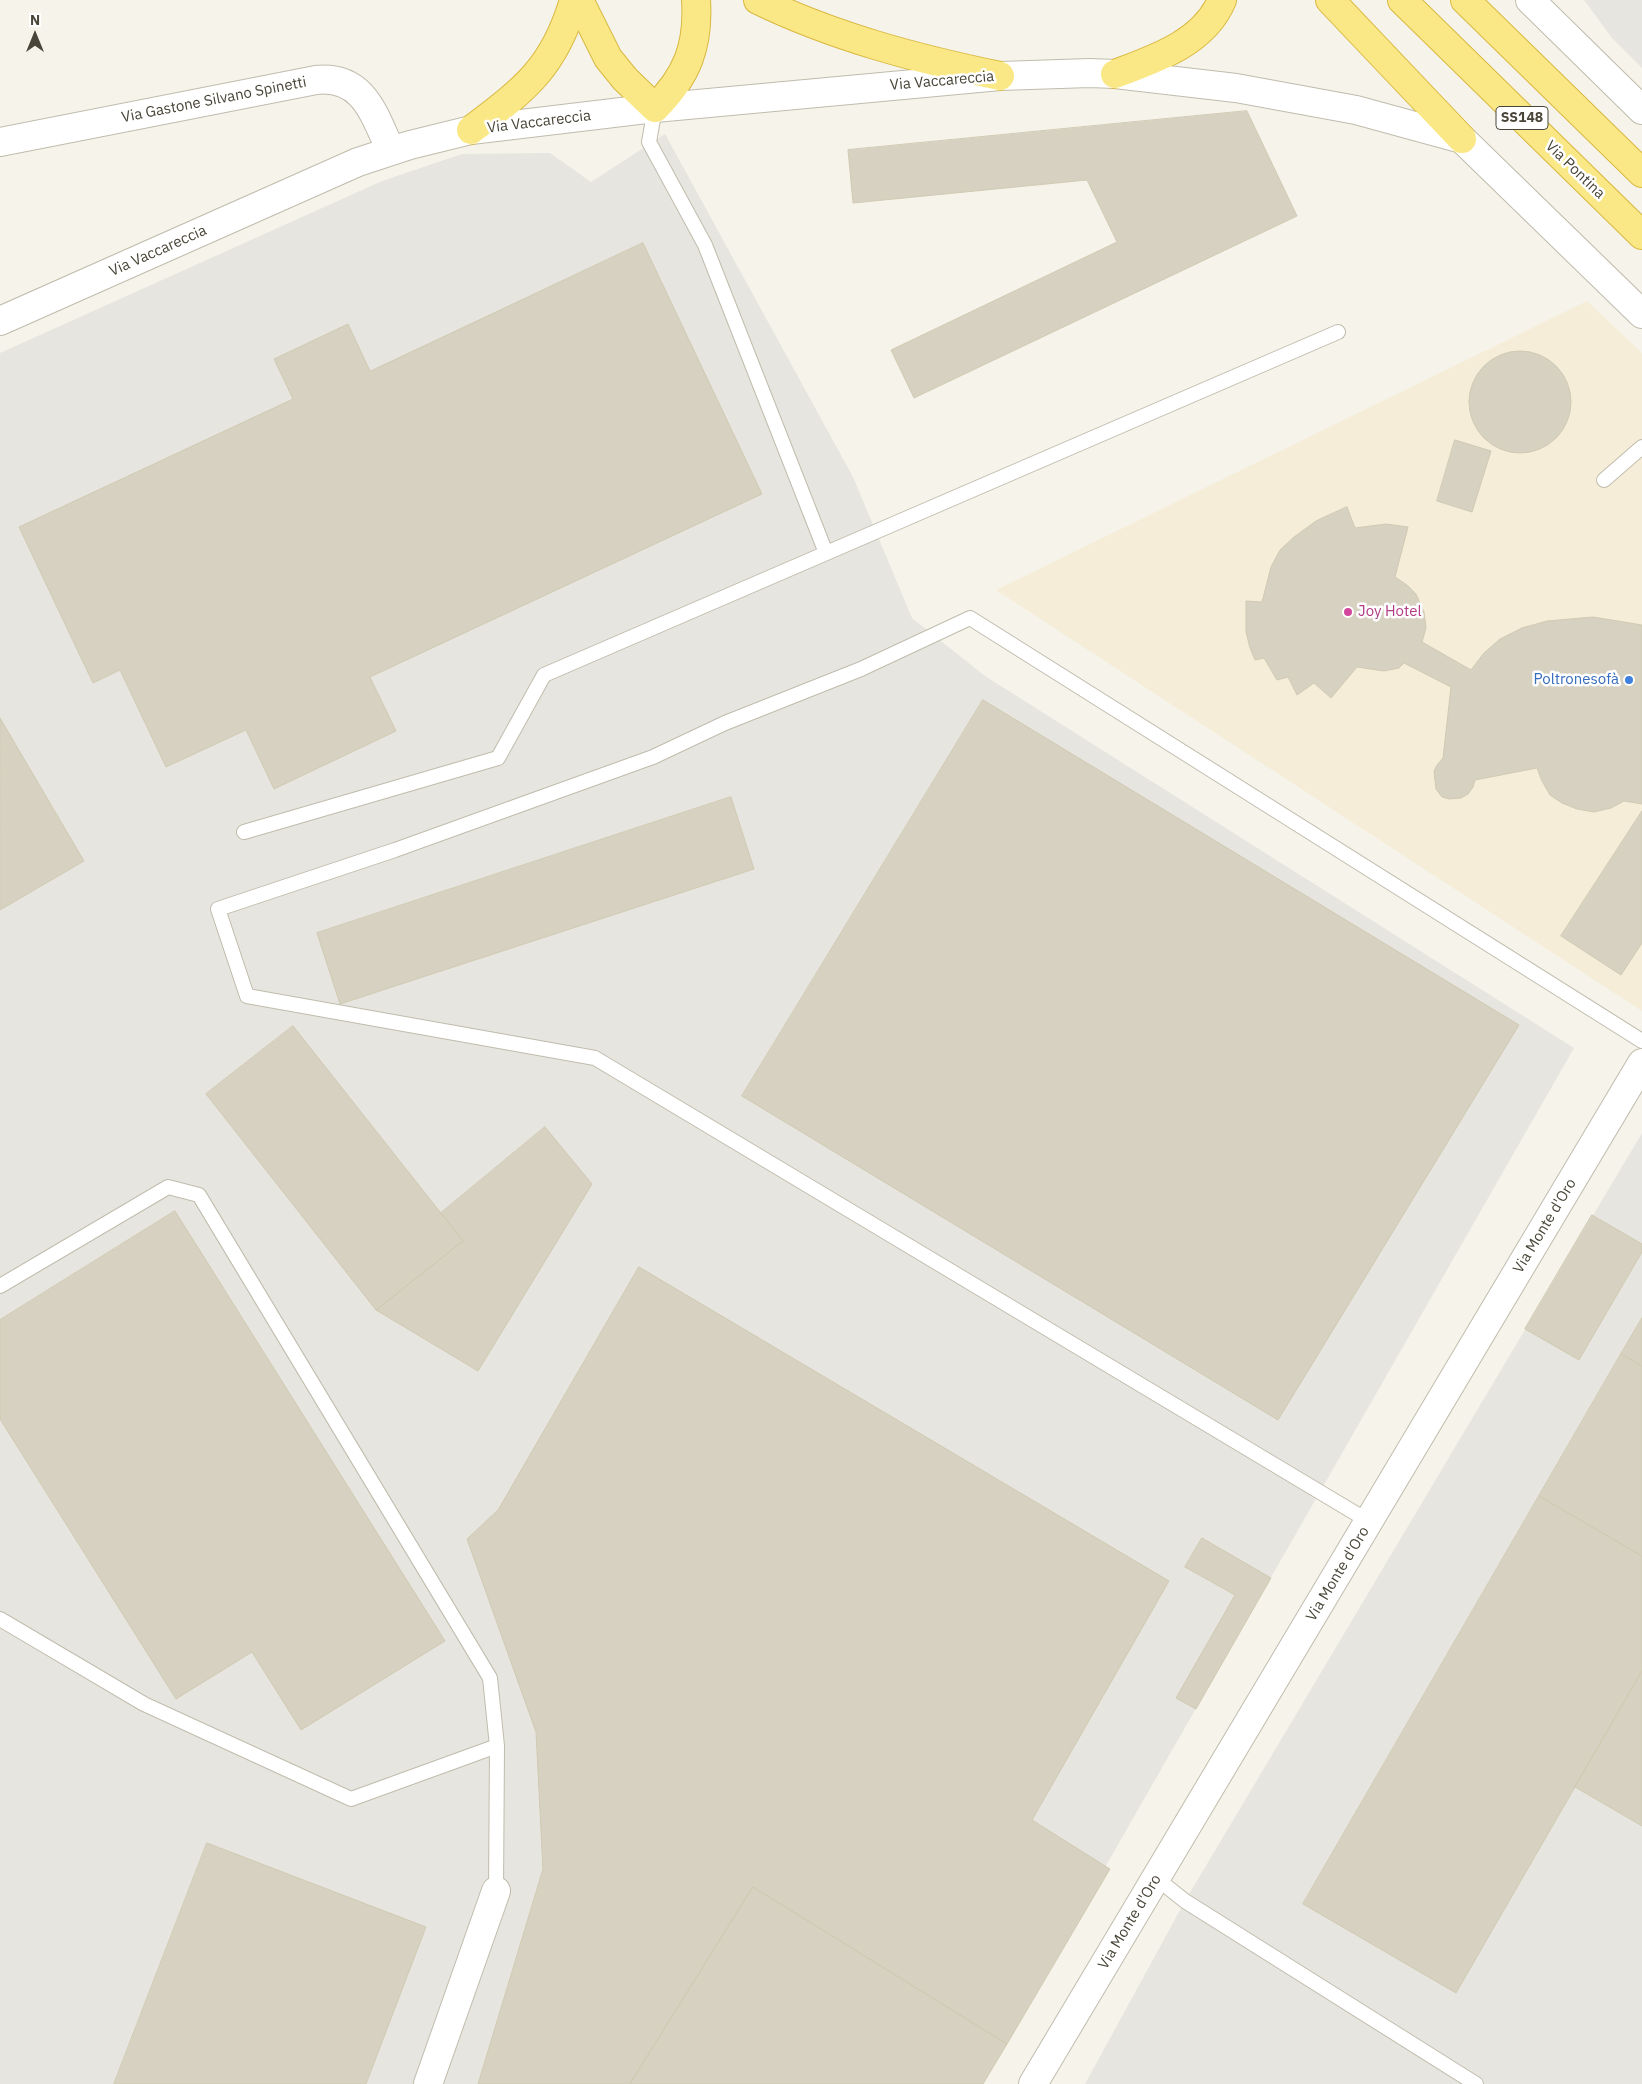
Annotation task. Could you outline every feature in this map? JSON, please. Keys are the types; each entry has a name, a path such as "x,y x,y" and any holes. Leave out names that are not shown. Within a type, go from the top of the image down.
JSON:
{"highway":[{"path":"471,130 520,93 540,71 568,20 574,0"},
{"path":"579,0 608,58 625,79 655,108 671,91 687,67 695,42 696,0"},
{"path":"758,0 823,27 886,48 939,63 1000,76"},
{"path":"1115,74 1153,60 1175,49 1196,34 1214,15 1222,0"},
{"path":"1330,0 1462,139"},
{"name":"Via Pontina","path":"1402,0 1642,235"},
{"name":"SS148","path":"1465,0 1642,172"}],"street":[{"path":"1530,0 1642,110"},
{"name":"Via Vaccareccia","path":"0,321 358,162 391,151 471,130 655,108 1000,76 1063,73 1115,74 1187,81 1296,99 1356,110 1462,139"},
{"name":"Via Gastone Silvano Spinetti","path":"0,142 328,79 345,83 358,90 364,97 391,151"},
{"path":"1462,139 1642,314"},
{"name":"Via Monte d'Oro","path":"1033,2084 1370,1522 1642,1063"},
{"path":"428,2084 496,1891"}],"lane":[{"path":"655,108 649,142 705,245 826,553"},
{"path":"244,832 498,758 544,675 1338,332"},
{"path":"1604,480 1642,447"},
{"path":"1370,1522 595,1058 247,996 218,909 395,850 653,757 725,723 861,669 970,618 1642,1041"},
{"path":"0,1286 168,1187 199,1195 490,1678 496,1746 496,1891"},
{"path":"0,1619 144,1704 352,1799 496,1746"},
{"path":"1156,1878 1185,1901 1476,2084"}],"shaded area":[{"path":"1584,0 1642,0 1642,68 1612,38"},
{"path":"665,134 853,477 912,618 985,676 1574,1048 981,2084 0,2084 0,353 382,181 462,154 550,153 591,182"},
{"path":"1587,301 1642,353 1642,1011 996,590"},
{"path":"1642,1133 1642,2084 1085,2084 1185,1901"}],"building":[{"path":"1247,111 1297,216 914,398 891,350 1117,242 1087,180 853,203 848,150"},
{"path":"643,243 762,494 370,677 396,731 274,789 246,730 166,767 120,670 93,683 19,527 293,399 274,359 348,324 370,371"},
{"path":"1520,351 1540,355 1556,366 1567,382 1571,402 1567,422 1556,438 1540,449 1520,453 1500,449 1484,438 1473,422 1469,402 1473,382 1484,366 1500,355"},
{"path":"1455,440 1491,451 1472,512 1437,501"},
{"path":"1347,507 1355,528 1386,524 1408,527 1395,577 1416,594 1424,612 1426,628 1422,642 1471,670 1484,653 1500,639 1522,628 1547,621 1593,617 1642,625 1642,804 1624,801 1611,808 1594,812 1577,809 1562,803 1550,795 1537,768 1475,780 1468,794 1461,798 1449,799 1442,797 1436,789 1434,771 1443,758 1451,687 1404,663 1399,668 1384,671 1357,667 1331,698 1314,683 1297,695 1288,677 1277,680 1264,658 1255,660 1246,632 1246,601 1262,602 1271,567 1280,550 1316,521"},
{"path":"983,700 1519,1025 1278,1420 742,1096"},
{"path":"0,718 84,861 0,910"},
{"path":"731,797 754,869 340,1004 317,933"},
{"path":"1642,811 1642,943 1621,975 1561,936"},
{"path":"293,1026 463,1241 376,1310 206,1094"},
{"path":"545,1127 592,1184 478,1371 376,1310 463,1241 441,1213"},
{"path":"175,1211 445,1641 301,1730 252,1652 176,1699 0,1419 0,1320"},
{"path":"1592,1215 1642,1244 1642,1252 1579,1360 1525,1329"},
{"path":"639,1267 1169,1581 1032,1820 1110,1869 1007,2044 753,1887 630,2084 478,2084 543,1869 536,1732 467,1539 498,1510"},
{"path":"1642,1318 1642,1366 1621,1354"},
{"path":"1621,1354 1642,1366 1642,1556 1539,1496"},
{"path":"1539,1496 1642,1556 1642,1671 1456,1993 1303,1904"},
{"path":"1202,1538 1271,1578 1196,1709 1176,1698 1235,1595 1185,1567"},
{"path":"1642,1671 1642,1826 1575,1787"},
{"path":"207,1843 426,1927 366,2084 114,2084"},
{"path":"753,1887 1007,2044 983,2084 630,2084"}],"place":[{"name":"Joy Hotel","path":"1348,612"},
{"name":"Poltronesofà","path":"1629,680"}]}
